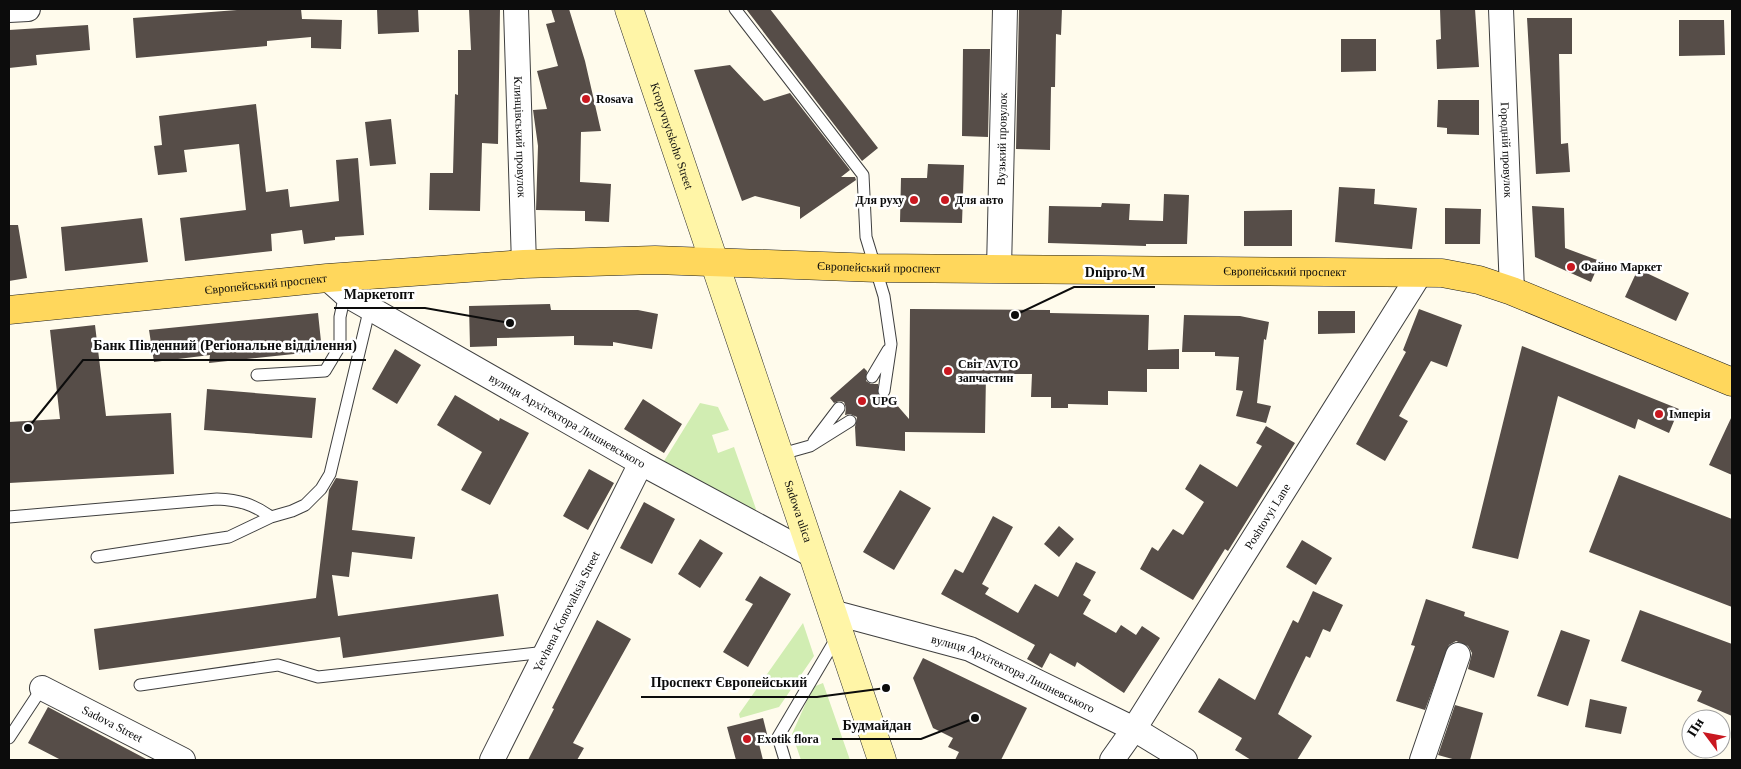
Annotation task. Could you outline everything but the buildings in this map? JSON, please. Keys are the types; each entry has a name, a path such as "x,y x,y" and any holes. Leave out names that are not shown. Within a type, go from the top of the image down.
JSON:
{"main road":[{"name":"Kropyvnytskoho Street","path":"629,9 713,262"},
{"name":"Європейський проспект","path":"9,310 336,286 524,264 655,260 877,268 1421,272 1442,273 1479,280 1512,291 1732,382"},
{"name":"Sadowa ulica","path":"713,262 882,760"}],"street":[{"path":"9,10 28,9"},
{"name":"Клинцівський провулок","path":"516,9 524,264"},
{"name":"Вузький провулок","path":"999,269 1005,9"},
{"name":"Городній провулок","path":"1501,9 1512,291"},
{"name":"Poshtovyi Lane","path":"1112,760 1134,729 1421,272"},
{"name":"вулиця Архітектора Лишневського","path":"336,286 641,463 812,555"},
{"name":"Yevhena Konovaltsia Street","path":"492,760 641,463"},
{"name":"вулиця Архітектора Лишневського","path":"835,624 970,649 1134,729 1185,760"},
{"path":"1422,760 1458,655"},
{"name":"Sadova Street","path":"42,688 183,760"}],"lane":[{"path":"736,9 863,175 866,237 884,296 891,344 884,391"},
{"path":"256,374 325,371 340,346 340,317 336,286"},
{"path":"97,557 229,537 271,517 305,505 321,489 330,474 370,307"},
{"path":"872,377 891,344"},
{"path":"810,446 839,408"},
{"path":"778,455 810,446 850,421"},
{"path":"9,517 217,499 237,500 255,505 271,517"},
{"path":"786,760 778,737 835,624"},
{"path":"140,685 278,665 318,677 546,652"},
{"path":"9,738 42,688"}],"green space":[{"path":"700,403 718,407 729,430 712,435 718,453 734,447 756,509 754,512 664,461"},
{"path":"803,623 814,656 779,707 740,718 739,714"},
{"path":"823,683 850,760 801,760 792,734 813,687"}],"place":[{"name":"Rosava","path":"586,99"},
{"name":"Для руху","path":"914,200"},
{"name":"Для авто","path":"945,200"},
{"name":"Файно Маркет","path":"1571,267"},
{"name":"Dnipro-M","path":"1015,315"},
{"name":"Маркетопт","path":"510,323"},
{"name":"Світ AVTO запчастин","path":"948,371"},
{"name":"UPG","path":"862,401"},
{"name":"Імперія","path":"1659,414"},
{"name":"Банк Південний (Регіональне відділення)","path":"28,428"},
{"name":"Проспект Європейський","path":"886,688"},
{"name":"Будмайдан","path":"975,718"},
{"name":"Exotik flora","path":"747,739"}]}
